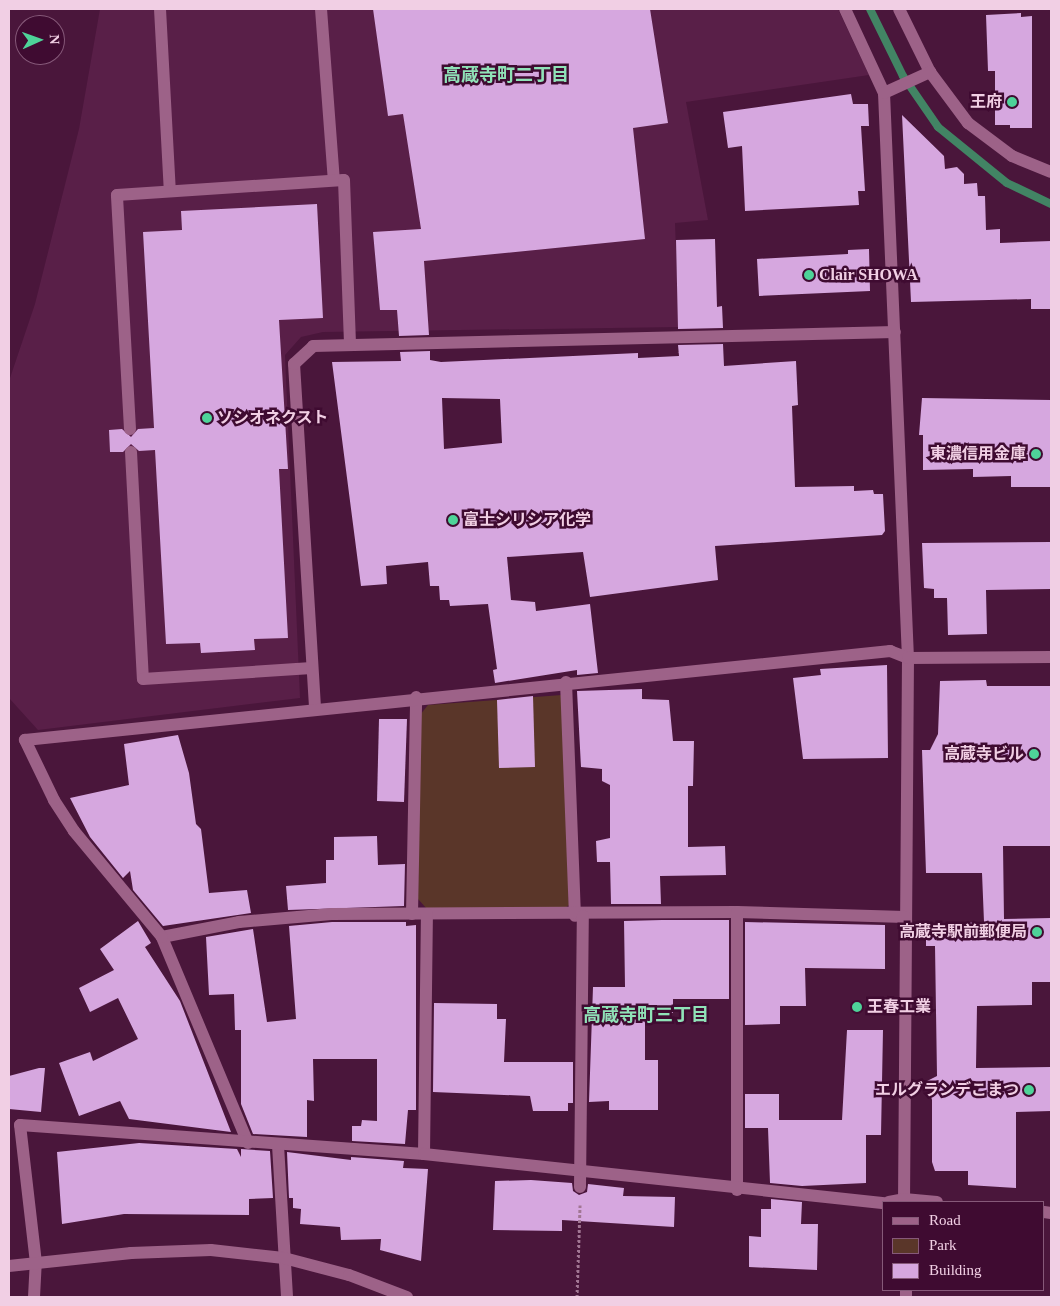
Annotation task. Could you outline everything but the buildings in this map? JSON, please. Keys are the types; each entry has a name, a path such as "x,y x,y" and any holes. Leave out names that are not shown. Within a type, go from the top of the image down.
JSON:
{"street":[{"path":"160,9 170,191"},
{"path":"321,9 334,180"},
{"path":"845,9 884,93 908,658 904,1201"},
{"path":"899,9 930,72 968,123 1012,156 1051,172"},
{"path":"884,93 930,72"},
{"path":"130,429 117,195 344,180 350,343"},
{"path":"314,707 294,364 313,346 350,343 895,332"},
{"path":"131,452 143,679 312,668"},
{"path":"248,1143 162,937 74,831 54,800 24,740 314,707 890,651 908,658 1051,657"},
{"path":"566,682 579,916 580,1187"},
{"path":"412,914 416,697"},
{"path":"162,937 239,922 332,914 579,916 738,912 906,917"},
{"path":"737,1190 738,912"},
{"path":"424,1154 427,914"},
{"path":"34,1297 36,1264 20,1125 248,1143 424,1154 737,1190 882,1203"},
{"path":"278,1145 287,1297"},
{"path":"9,1266 131,1252 212,1250 284,1258 349,1275 407,1297"}],"path":[{"path":"577,1297 580,1187"}],"shaded area":[{"path":"100,9 838,9 869,75 686,102 708,220 675,223 679,327 323,332 301,337 285,355 300,698 38,730 9,698 9,381 35,304 79,129"}],"green space":[{"path":"562,695 569,905 564,909 427,909 418,899 420,715 428,705"}],"waterway":[{"path":"870,9 903,76 938,127 1007,183 1051,204"}],"place":[{"name":"王府","path":"1012,102"},
{"name":"Clair SHOWA","path":"809,275"},
{"name":"ソシオネクスト","path":"207,418"},
{"name":"東濃信用金庫","path":"1036,454"},
{"name":"富士シリシア化学","path":"453,520"},
{"name":"高蔵寺ビル","path":"1034,754"},
{"name":"高蔵寺駅前郵便局","path":"1037,932"},
{"name":"王春工業","path":"857,1007"},
{"name":"エルグランデこまつ","path":"1029,1090"}],"district":[{"name":"高蔵寺町二丁目","path":"506,75"},
{"name":"高蔵寺町三丁目","path":"646,1015"}]}
